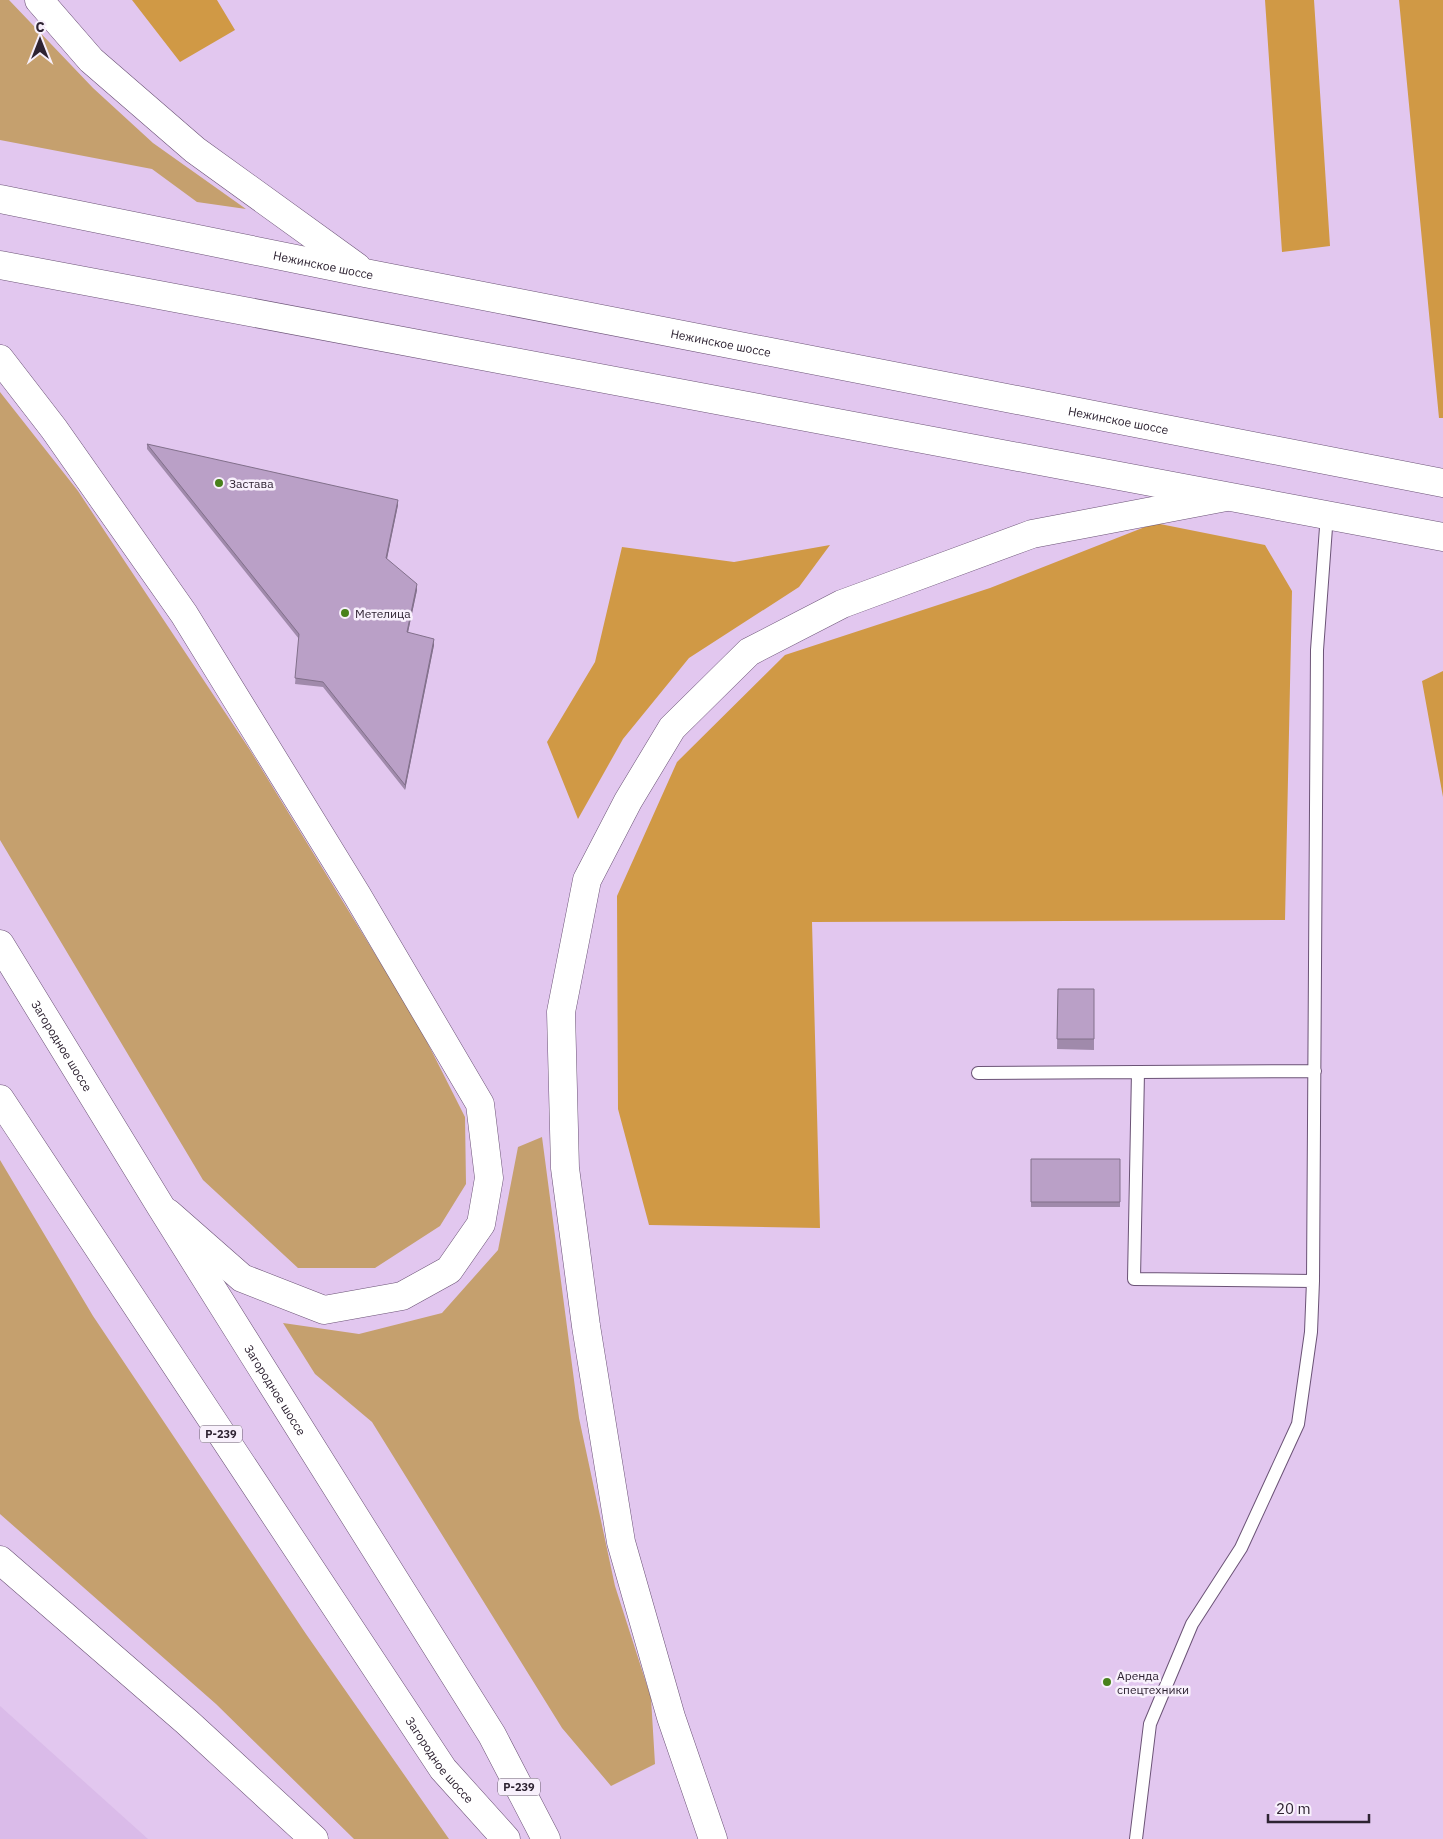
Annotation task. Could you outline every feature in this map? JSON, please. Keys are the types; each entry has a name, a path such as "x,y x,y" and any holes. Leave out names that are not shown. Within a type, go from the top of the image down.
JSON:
{"main road":[{"path":"39,0 91,60 196,150 364,272"},
{"name":"Нежинское шоссе","path":"0,199 1443,483"},
{"path":"0,265 1443,537"},
{"path":"0,359 54,429 184,614 356,895 480,1104 489,1178 481,1224 449,1270 402,1296 324,1310 242,1278 161,1207"},
{"path":"713,1839 670,1717 621,1542 586,1326 565,1168 561,1012 587,880 628,801 672,728 749,652 842,604 1032,534 1226,497"},
{"name":"Загородное шоссе","path":"0,944 161,1207 492,1736 546,1839"},
{"name":"Загородное шоссе","path":"0,1100 443,1769 506,1839"},
{"path":"0,1560 187,1722 314,1839"}],"lane":[{"path":"1136,1839 1150,1724 1192,1624 1241,1548 1298,1424 1310,1332 1313,1281 1317,650 1327,514"},
{"path":"978,1073 1315,1071"},
{"path":"1138,1072 1134,1279 1313,1281"}],"shaded area":[{"path":"0,0 9,0 93,88 153,143 246,209 197,202 152,169 0,140"},
{"path":"132,0 217,0 235,30 180,62"},
{"path":"1265,0 1314,0 1330,246 1282,252"},
{"path":"1399,0 1443,0 1443,418 1439,418"},
{"path":"0,392 78,491 250,750 418,1024 465,1117 466,1184 440,1226 375,1268 298,1268 203,1180 0,840"},
{"path":"1155,523 1265,545 1292,591 1285,920 812,922 820,1228 649,1225 618,1109 617,896 677,762 785,655 990,588"},
{"path":"830,545 799,587 689,658 623,739 578,819 547,742 595,662 622,547 734,562"},
{"path":"1443,671 1443,797 1422,681"},
{"path":"542,1137 579,1418 615,1586 651,1698 655,1764 611,1786 562,1728 372,1422 315,1374 283,1323 359,1334 442,1313 498,1250 518,1147"},
{"path":"0,1160 93,1316 306,1634 449,1839 354,1839 216,1704 0,1514"},
{"path":"0,1706 148,1839 0,1839"}],"building":[{"name":"Метелица","path":"147,444 398,500 386,558 417,584 407,632 434,639 405,785 323,682 295,678 299,634"},
{"path":"1058,989 1094,989 1094,1039 1057,1039"},
{"path":"1031,1159 1120,1159 1120,1202 1031,1202"}],"place":[{"name":"Застава","path":"219,483"},
{"name":"Метелица","path":"345,613"},
{"name":"Аренда спецтехники","path":"1107,1682"}]}
